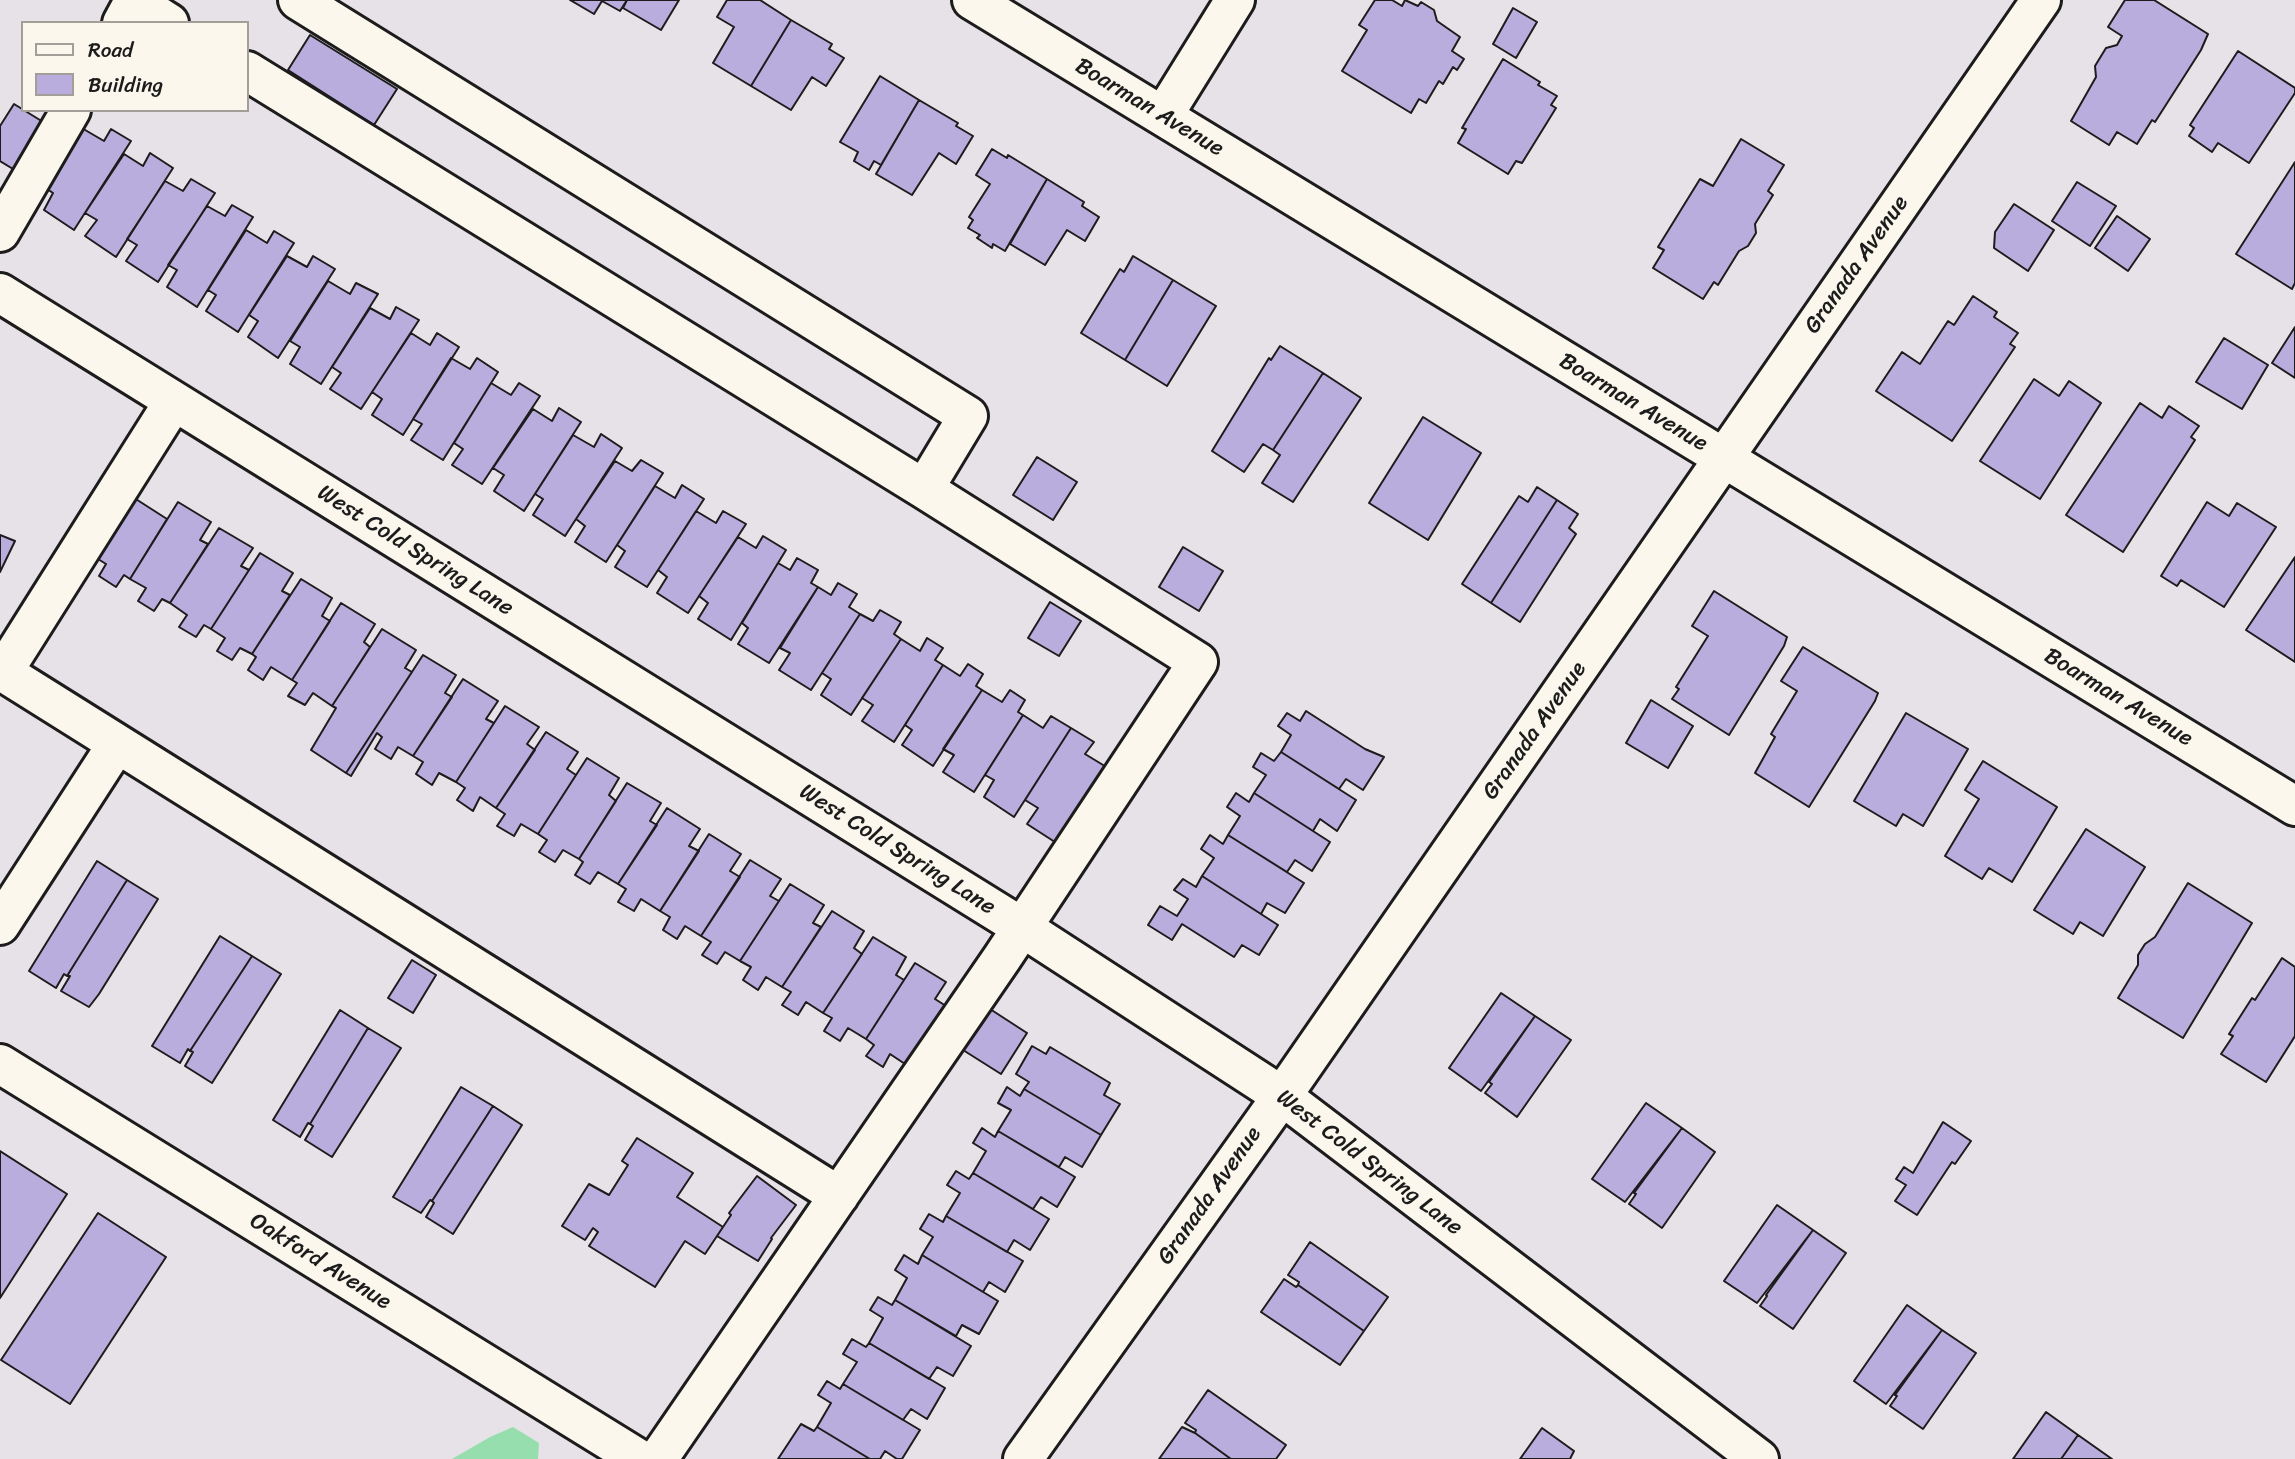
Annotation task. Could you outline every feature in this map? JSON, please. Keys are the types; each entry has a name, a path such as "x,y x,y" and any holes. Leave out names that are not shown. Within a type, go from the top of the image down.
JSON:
{"street":[{"path":"298,0 968,416 924,489"},
{"name":"Boarman Avenue","path":"972,0 2295,806"},
{"path":"1163,116 1235,0"},
{"name":"Granada Avenue","path":"1023,1459 1282,1096 2041,0"},
{"path":"123,21 134,1 166,21"},
{"path":"248,72 924,489 1198,662 1023,928 658,1459"},
{"path":"0,232 70,112"},
{"name":"West Cold Spring Lane","path":"0,293 1023,928 1282,1096 1759,1459"},
{"path":"174,401 3,672 839,1196"},
{"path":"0,925 117,744"},
{"name":"Oakford Avenue","path":"0,1064 639,1459"}],"green space":[{"path":"513,1427 539,1443 538,1459 452,1459 490,1437"}],"building":[{"path":"570,0 627,0 620,11 602,1 594,14"},
{"path":"627,0 679,0 661,30 623,8"},
{"path":"727,0 760,0 791,20 751,86 713,63 734,27 717,17"},
{"path":"1375,0 1392,0 1402,6 1405,0 1418,6 1421,2 1434,10 1437,21 1460,37 1452,51 1464,59 1457,70 1453,67 1443,84 1439,81 1426,103 1419,99 1411,113 1342,71 1367,30 1359,25"},
{"path":"2125,0 2154,0 2208,34 2201,50 2155,122 2152,120 2137,144 2117,132 2109,145 2071,121 2096,77 2095,66 2106,48 2117,45 2122,36 2108,27"},
{"path":"1513,8 1537,22 1516,58 1493,44"},
{"path":"791,20 832,44 829,49 844,58 826,86 812,77 791,110 751,86"},
{"path":"310,35 397,89 374,125 288,70"},
{"path":"2238,51 2295,88 2295,93 2249,163 2218,143 2212,152 2189,136 2194,128 2190,125"},
{"path":"1503,59 1557,96 1551,105 1556,108 1522,163 1516,161 1508,174 1458,143 1466,129 1462,128"},
{"path":"880,76 919,100 881,165 874,161 869,170 854,161 858,152 840,142"},
{"path":"919,100 958,123 956,126 973,136 956,164 939,153 912,195 876,174"},
{"path":"14,104 21,108 21,112 27,112 48,125 18,172 0,161 0,126"},
{"path":"80,127 104,141 111,129 131,141 74,230 44,210 53,193 44,187"},
{"path":"1741,139 1784,165 1768,191 1773,195 1755,224 1756,233 1748,246 1739,251 1718,285 1714,282 1703,299 1653,268 1664,250 1658,247 1700,179 1713,186"},
{"path":"992,149 1007,158 1008,155 1047,179 1005,251 993,244 992,248 977,238 980,235 968,228 973,220 969,217 990,184 976,175"},
{"path":"150,153 173,168 116,257 85,236 97,220 85,213 124,154 143,166"},
{"path":"2295,162 2295,283 2292,289 2236,254"},
{"path":"191,179 215,193 158,282 126,261 137,245 127,239 165,181 183,191"},
{"path":"1047,179 1084,202 1082,206 1099,217 1085,241 1067,230 1045,265 1010,244"},
{"path":"2077,182 2116,206 2090,246 2052,221"},
{"path":"2014,204 2054,230 2028,271 1994,248 1995,232"},
{"path":"232,205 253,217 197,307 167,287 177,270 168,265 207,206 225,216"},
{"path":"2117,216 2150,239 2128,271 2095,248"},
{"path":"246,230 267,243 274,231 294,243 238,332 206,311 216,295 208,290"},
{"path":"287,256 307,267 313,256 335,269 278,358 248,337 258,321 249,315"},
{"path":"1133,256 1173,280 1125,360 1081,333 1120,269 1124,272"},
{"path":"1173,280 1216,306 1167,386 1125,360"},
{"path":"328,281 350,294 356,283 378,294 321,384 290,364 300,347 290,341"},
{"path":"1973,296 1997,312 1994,317 2018,333 2010,344 2015,347 1952,441 1876,391 1902,352 1920,364 1948,321 1954,325"},
{"path":"396,307 419,320 361,409 330,389 341,373 332,367 370,308 390,319"},
{"path":"2295,327 2295,378 2272,363"},
{"path":"411,333 430,345 437,333 459,347 403,435 372,415 382,399 372,392"},
{"path":"2224,338 2268,365 2242,409 2196,382"},
{"path":"1280,346 1323,373 1273,450 1263,444 1244,472 1212,451 1269,358 1271,360"},
{"path":"451,358 470,369 477,358 498,372 443,460 411,440 422,424 413,419"},
{"path":"1323,373 1361,398 1293,502 1262,483 1280,455 1273,450"},
{"path":"2034,379 2059,396 2069,381 2101,403 2040,499 1980,461"},
{"path":"491,383 511,395 519,383 540,396 482,484 452,465 463,449 454,443"},
{"path":"2140,403 2162,418 2169,406 2199,426 2191,437 2195,440 2123,552 2066,515"},
{"path":"559,408 581,422 524,511 494,491 504,475 493,468 533,409 552,421"},
{"path":"1423,417 1481,453 1428,540 1369,503"},
{"path":"601,434 622,448 565,536 533,515 543,499 535,494 573,435 594,447"},
{"path":"1037,457 1077,482 1053,520 1013,495"},
{"path":"641,460 663,473 606,562 575,542 585,526 576,519 615,461 632,471"},
{"path":"682,485 704,499 647,587 615,567 625,551 617,545 655,486 675,498"},
{"path":"1537,487 1557,500 1491,603 1462,584 1519,496 1528,502"},
{"path":"128,494 167,519 130,579 124,575 116,587 99,576 106,564 90,554"},
{"path":"1557,500 1578,514 1569,528 1576,534 1520,622 1491,603"},
{"path":"178,502 211,522 200,540 208,544 170,603 162,599 154,611 138,601 146,588 130,579"},
{"path":"2207,502 2229,516 2237,503 2276,527 2224,607 2181,580 2177,586 2161,576"},
{"path":"696,511 716,523 723,511 746,524 688,613 657,593 667,577 658,570"},
{"path":"219,528 253,548 241,566 249,570 211,629 204,625 196,637 179,627 187,615 170,603"},
{"path":"0,535 15,541 0,572"},
{"path":"763,536 786,550 731,640 698,619 708,603 699,596 738,537 756,548"},
{"path":"1183,547 1223,571 1199,611 1159,587"},
{"path":"260,553 293,573 282,591 290,595 252,654 240,648 232,660 217,651 225,638 211,629"},
{"path":"2295,557 2295,662 2246,630"},
{"path":"797,558 818,570 811,583 818,587 769,663 738,644 748,628 742,623 778,563 790,570"},
{"path":"301,579 332,598 322,616 330,621 292,680 271,667 263,680 248,670 256,657 252,654"},
{"path":"838,583 857,594 849,607 860,614 811,690 779,670 790,653 780,648 818,587 831,595"},
{"path":"1714,591 1787,637 1729,735 1672,699 1679,689 1676,687 1708,636 1692,626"},
{"path":"1050,602 1081,621 1059,656 1028,638"},
{"path":"341,603 375,624 364,642 370,647 332,706 313,693 305,705 288,696 297,683 292,680"},
{"path":"880,610 901,622 894,634 901,639 851,715 821,695 831,679 822,673 860,614 873,621"},
{"path":"382,629 416,650 405,668 412,672 346,773 311,750 336,708 332,706"},
{"path":"927,638 943,648 935,660 943,665 894,742 862,721 873,705 862,698 901,639 920,651"},
{"path":"1803,647 1878,693 1809,807 1755,773 1775,737 1771,734 1797,691 1781,681"},
{"path":"423,655 456,675 445,693 452,697 413,756 398,747 391,759 375,749 382,737 377,733 351,776 346,773"},
{"path":"968,664 983,674 976,686 982,690 933,766 902,745 912,730 905,725 943,665 960,676"},
{"path":"463,679 498,701 486,719 494,723 456,782 439,773 432,785 416,774 423,762 413,756"},
{"path":"982,690 1002,702 1010,690 1025,700 1018,712 1023,715 974,792 943,772 954,755 943,749"},
{"path":"1651,700 1693,726 1668,768 1626,743"},
{"path":"505,706 539,727 527,744 535,750 496,808 480,797 473,811 457,800 465,788 456,782"},
{"path":"1306,711 1365,749 1384,757 1363,790 1346,779 1339,789 1281,752 1291,735 1278,726 1287,713 1300,721"},
{"path":"1906,713 1968,749 1923,826 1903,814 1896,826 1854,801"},
{"path":"1023,715 1043,728 1051,716 1071,728 1014,817 984,797 994,780 985,775"},
{"path":"1071,728 1094,742 1085,754 1108,768 1058,844 1027,824 1038,808 1025,800"},
{"path":"546,732 578,752 567,769 576,775 538,834 521,824 514,836 497,826 505,814 496,808"},
{"path":"1281,752 1356,800 1337,831 1320,819 1313,831 1254,793 1266,775 1253,767 1261,753 1274,761"},
{"path":"587,758 619,778 609,795 616,801 579,859 563,850 555,862 539,852 547,840 538,834"},
{"path":"1983,761 2057,807 2012,882 1989,868 1982,879 1945,856 1979,799 1965,790"},
{"path":"627,783 661,803 650,821 657,825 618,884 598,872 590,884 575,875 583,862 579,859"},
{"path":"1236,793 1249,802 1254,793 1330,842 1312,871 1295,860 1287,872 1228,835 1240,816 1227,807"},
{"path":"667,808 700,829 689,846 699,851 660,911 641,899 634,911 618,902 626,889 618,884"},
{"path":"2086,829 2145,867 2103,936 2080,922 2073,934 2034,910"},
{"path":"709,834 741,854 730,871 740,877 701,936 685,926 677,939 663,930 670,917 660,911"},
{"path":"1210,835 1223,844 1228,835 1304,883 1285,913 1267,903 1261,914 1202,876 1214,858 1201,849"},
{"path":"750,860 781,879 770,896 779,901 740,961 725,952 717,964 702,955 711,942 701,936"},
{"path":"97,861 127,880 67,976 64,974 56,988 29,971"},
{"path":"1202,876 1278,925 1259,955 1242,945 1234,957 1182,924 1172,940 1148,925 1160,906 1177,916 1188,899 1174,890 1183,879 1196,887"},
{"path":"127,880 158,899 89,1007 61,991 70,976 67,976"},
{"path":"2188,883 2252,923 2183,1038 2118,998 2138,965 2138,955 2145,944 2155,937"},
{"path":"790,884 824,905 813,923 821,927 782,987 766,977 758,990 743,980 751,967 740,961"},
{"path":"832,911 864,931 854,948 862,954 823,1013 806,1002 798,1015 782,1005 791,992 782,987"},
{"path":"220,936 252,956 180,1063 152,1046"},
{"path":"873,937 906,957 896,975 904,980 866,1039 848,1028 840,1041 824,1031 832,1018 823,1013"},
{"path":"252,956 281,974 212,1083 185,1066 193,1052 190,1051"},
{"path":"2282,958 2295,967 2295,1036 2266,1082 2221,1054 2233,1036 2229,1034"},
{"path":"412,960 436,975 413,1013 388,998"},
{"path":"915,963 946,982 935,999 946,1006 908,1066 890,1054 883,1067 866,1056 874,1045 866,1039"},
{"path":"1501,993 1535,1016 1481,1091 1449,1068"},
{"path":"990,1009 1027,1033 1001,1074 963,1050"},
{"path":"340,1010 368,1028 300,1137 273,1120"},
{"path":"1535,1016 1571,1040 1517,1117 1485,1093 1492,1084 1489,1082"},
{"path":"368,1028 401,1048 332,1157 305,1140 313,1126 310,1124"},
{"path":"1032,1046 1046,1054 1050,1047 1110,1083 1104,1095 1120,1104 1101,1135 1024,1089 1029,1082 1016,1074"},
{"path":"461,1087 493,1106 432,1201 430,1200 421,1213 393,1197"},
{"path":"1007,1087 1020,1096 1024,1089 1101,1135 1082,1167 1065,1157 1059,1167 998,1131 1011,1110 998,1103"},
{"path":"1646,1103 1682,1128 1625,1202 1592,1179"},
{"path":"493,1106 522,1125 453,1234 426,1217 434,1203 432,1201"},
{"path":"1943,1122 1971,1141 1955,1164 1952,1162 1917,1215 1895,1201 1906,1185 1896,1179 1904,1167 1913,1173"},
{"path":"982,1128 995,1137 998,1131 1075,1177 1057,1207 1041,1197 1033,1209 973,1173 986,1151 973,1143"},
{"path":"1682,1128 1715,1152 1662,1228 1629,1204 1636,1194 1634,1193"},
{"path":"637,1138 693,1173 677,1197 723,1227 705,1254 685,1241 655,1287 589,1246 598,1232 593,1228 585,1240 562,1226 589,1184 609,1195 628,1165 622,1161"},
{"path":"0,1151 67,1194 0,1298"},
{"path":"956,1171 969,1179 973,1173 1049,1219 1030,1250 1014,1240 1007,1252 946,1216 960,1193 947,1185"},
{"path":"757,1176 796,1205 771,1238 758,1261 717,1236 731,1215 729,1213"},
{"path":"1777,1205 1813,1230 1757,1303 1724,1281"},
{"path":"98,1213 166,1257 70,1404 1,1360"},
{"path":"929,1214 943,1222 946,1216 1023,1261 1005,1292 989,1282 983,1292 922,1255 933,1237 920,1229"},
{"path":"1813,1230 1846,1253 1793,1329 1760,1306"},
{"path":"1310,1242 1388,1297 1364,1331 1298,1285 1299,1282 1288,1275"},
{"path":"904,1255 918,1264 922,1255 998,1301 979,1334 962,1325 956,1336 895,1300 907,1278 895,1270"},
{"path":"1284,1279 1296,1287 1298,1285 1364,1331 1340,1365 1261,1312"},
{"path":"878,1297 892,1305 895,1300 971,1346 953,1376 937,1367 929,1379 869,1343 883,1318 870,1310"},
{"path":"1907,1305 1942,1330 1886,1404 1854,1381"},
{"path":"1942,1330 1976,1353 1923,1429 1890,1406"},
{"path":"852,1339 866,1347 869,1343 945,1388 927,1419 911,1409 903,1420 843,1384 857,1362 843,1354"},
{"path":"827,1381 840,1389 843,1384 920,1430 902,1459 897,1459 885,1451 880,1459 870,1459 817,1427 831,1403 818,1395"},
{"path":"1208,1390 1286,1445 1276,1459 1231,1459 1185,1423"},
{"path":"2046,1412 2078,1435 2061,1459 2013,1459"},
{"path":"801,1424 814,1431 817,1427 870,1459 778,1459"},
{"path":"1182,1427 1195,1433 1231,1459 1159,1459"},
{"path":"1542,1428 1574,1451 1570,1459 1520,1459"},
{"path":"2078,1435 2112,1459 2061,1459"}]}
